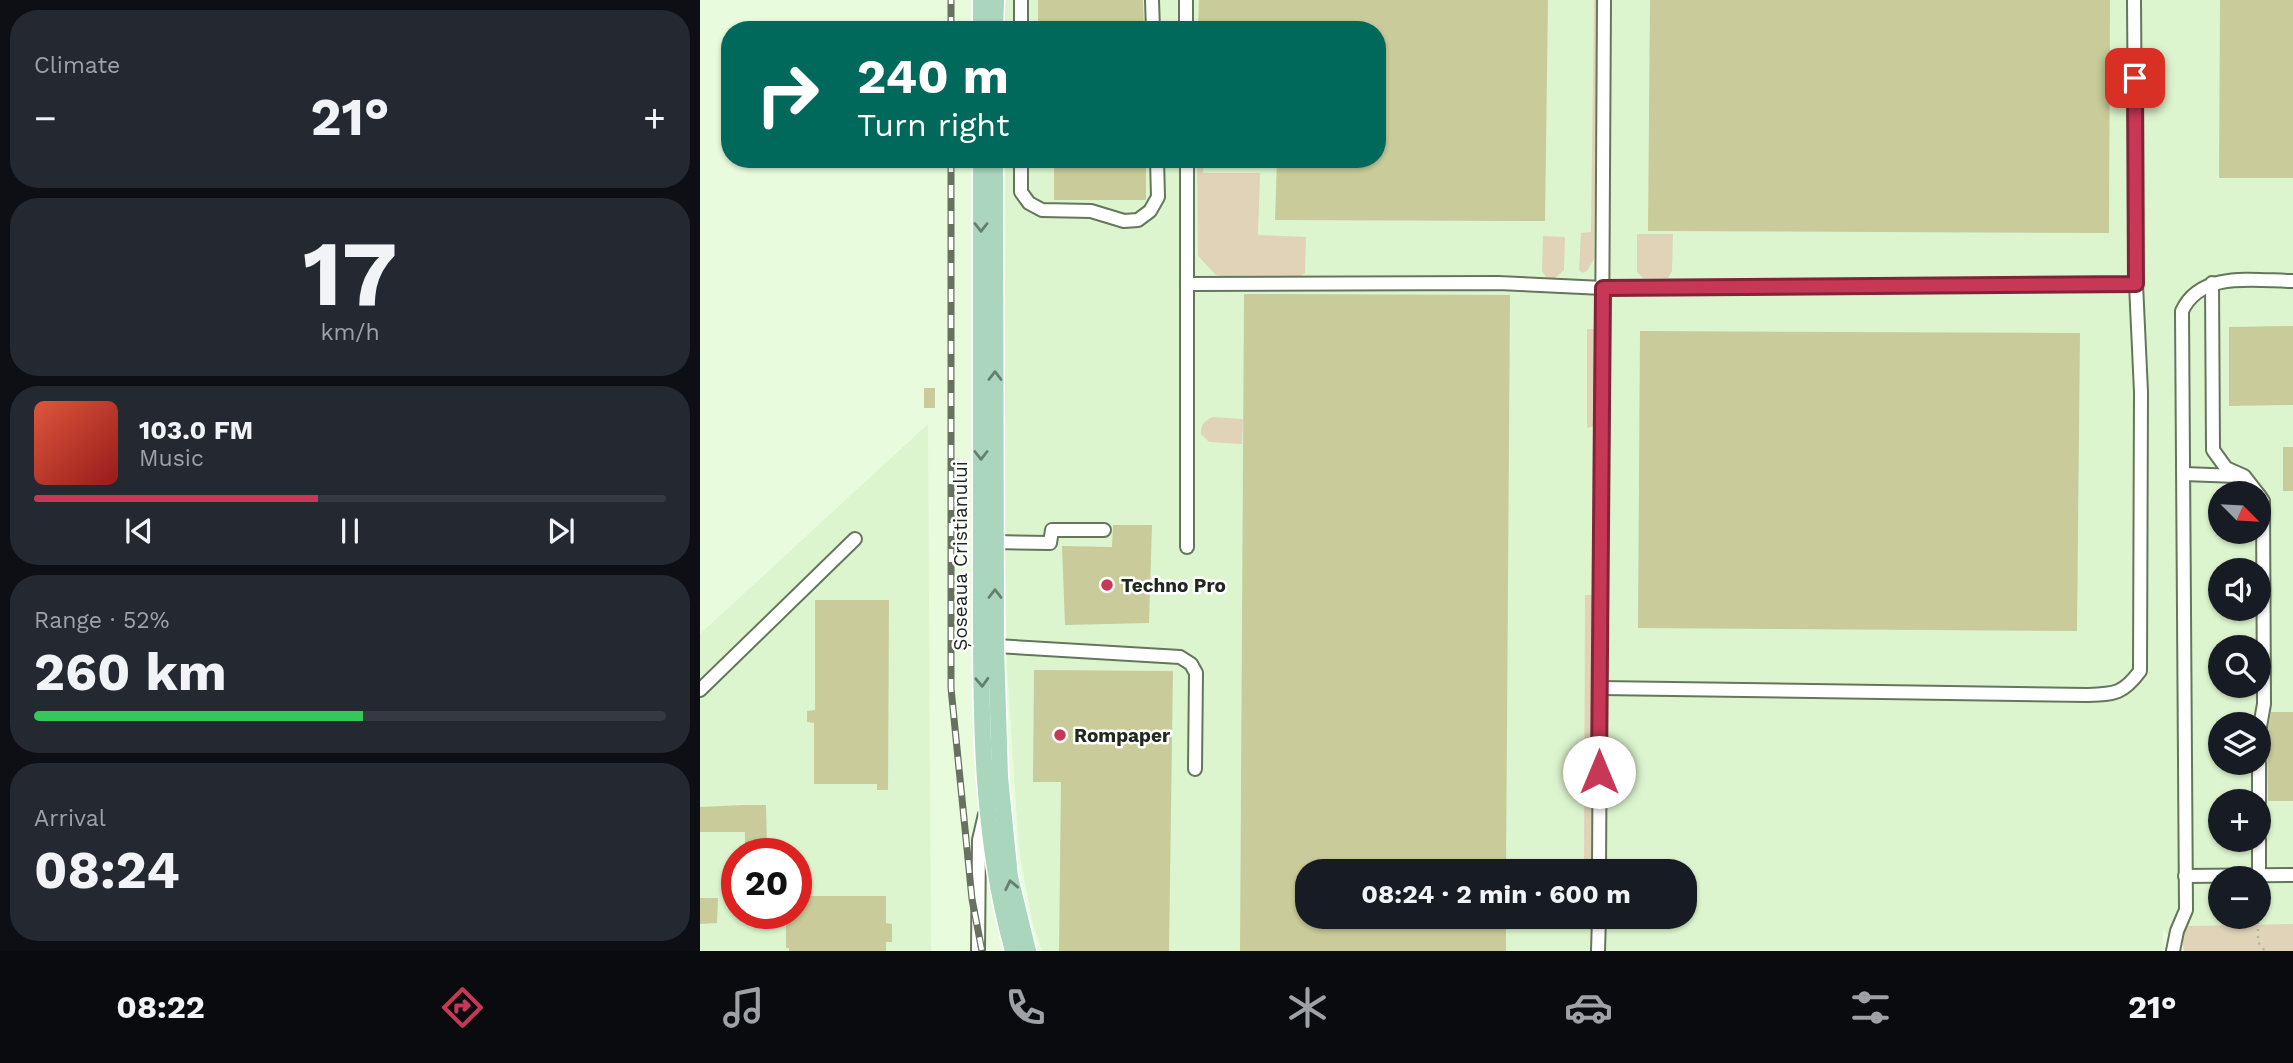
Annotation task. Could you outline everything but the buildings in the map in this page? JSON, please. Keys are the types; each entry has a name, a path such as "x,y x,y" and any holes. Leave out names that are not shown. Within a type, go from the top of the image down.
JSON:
{"main road":[{"path":"981,0 981,21"},
{"path":"995,21 996,0"},
{"name":"Șoseaua Cristianului","path":"981,168 981,646 987,807"},
{"name":"Șoseaua Cristianului","path":"995,168 995,542 1000,777 1010,877 1028,951"},
{"path":"987,807 994,869 1013,951"}],"street":[{"path":"1021,0 1021,21"},
{"path":"1152,0 1153,21"},
{"path":"1186,0 1186,21"},
{"path":"1599,859 1604,0"},
{"path":"1600,688 2087,695 2102,695 2127,689 2140,671 2141,392 2136,284 2134,0"},
{"path":"1021,168 1021,192 1029,203 1042,210 1091,211 1124,221 1138,219 1150,211 1158,197 1157,168"},
{"path":"1187,168 1187,547"},
{"path":"2173,951 2177,930 2186,910 2182,311 2187,300 2207,284 2223,281 2293,281"},
{"path":"1187,284 1498,283 1603,288 2136,284"},
{"path":"2212,283 2213,450 2226,468 2244,476 2248,481"},
{"path":"2184,474 2244,476"},
{"path":"995,542 1050,542 1052,530 1104,530"},
{"path":"700,690 855,538"},
{"path":"2263,544 2263,712"},
{"path":"996,646 1180,657 1191,664 1196,673 1195,769"},
{"name":"Șoseaua Cristianului","path":"978,951 979,840 987,807"},
{"path":"2271,875 2293,875"},
{"path":"2185,876 2208,876"},
{"path":"1598,951 1599,929"},
{"path":"2177,930 2180,951"}],"path":[{"path":"2258,929 2258,942 2265,951"}],"shaded area":[{"path":"1005,0 2293,0 2293,924 2271,924 2271,866 2208,866 2208,925 2179,926 2172,939 2163,929 2162,951 1042,951 1033,925 1019,851 1007,668 1004,534 1005,168 1386,168 1386,21 1005,21"},
{"path":"1594,0 1598,0 1594,259 1587,271 1582,273 1579,270 1581,233 1591,232"},
{"path":"1197,168 1203,168 1203,173 1260,173 1258,235 1306,237 1305,273 1301,276 1230,278 1216,275 1198,256"},
{"path":"1637,234 1673,234 1672,271 1668,278 1643,278 1637,272"},
{"path":"1543,236 1565,237 1564,270 1554,279 1546,277 1542,271"},
{"path":"1587,329 1596,329 1595,426 1587,428"},
{"path":"1213,417 1243,419 1242,444 1209,442 1201,431 1204,423"},
{"path":"928,424 931,951 700,951 700,634"},
{"path":"1585,595 1597,595 1596,859 1584,859"},
{"path":"2271,924 2293,924 2293,951 2184,951 2183,948 2183,926 2208,926 2208,929 2271,929"}],"railway":[{"path":"951,0 951,21"},
{"path":"951,168 951,688 972,899 982,951"}],"place":[{"name":"Techno Pro","path":"1107,585"},
{"name":"Rompaper","path":"1060,735"}],"route":[{"path":"1599,772 1603,288 2136,284 2135,78"}]}
